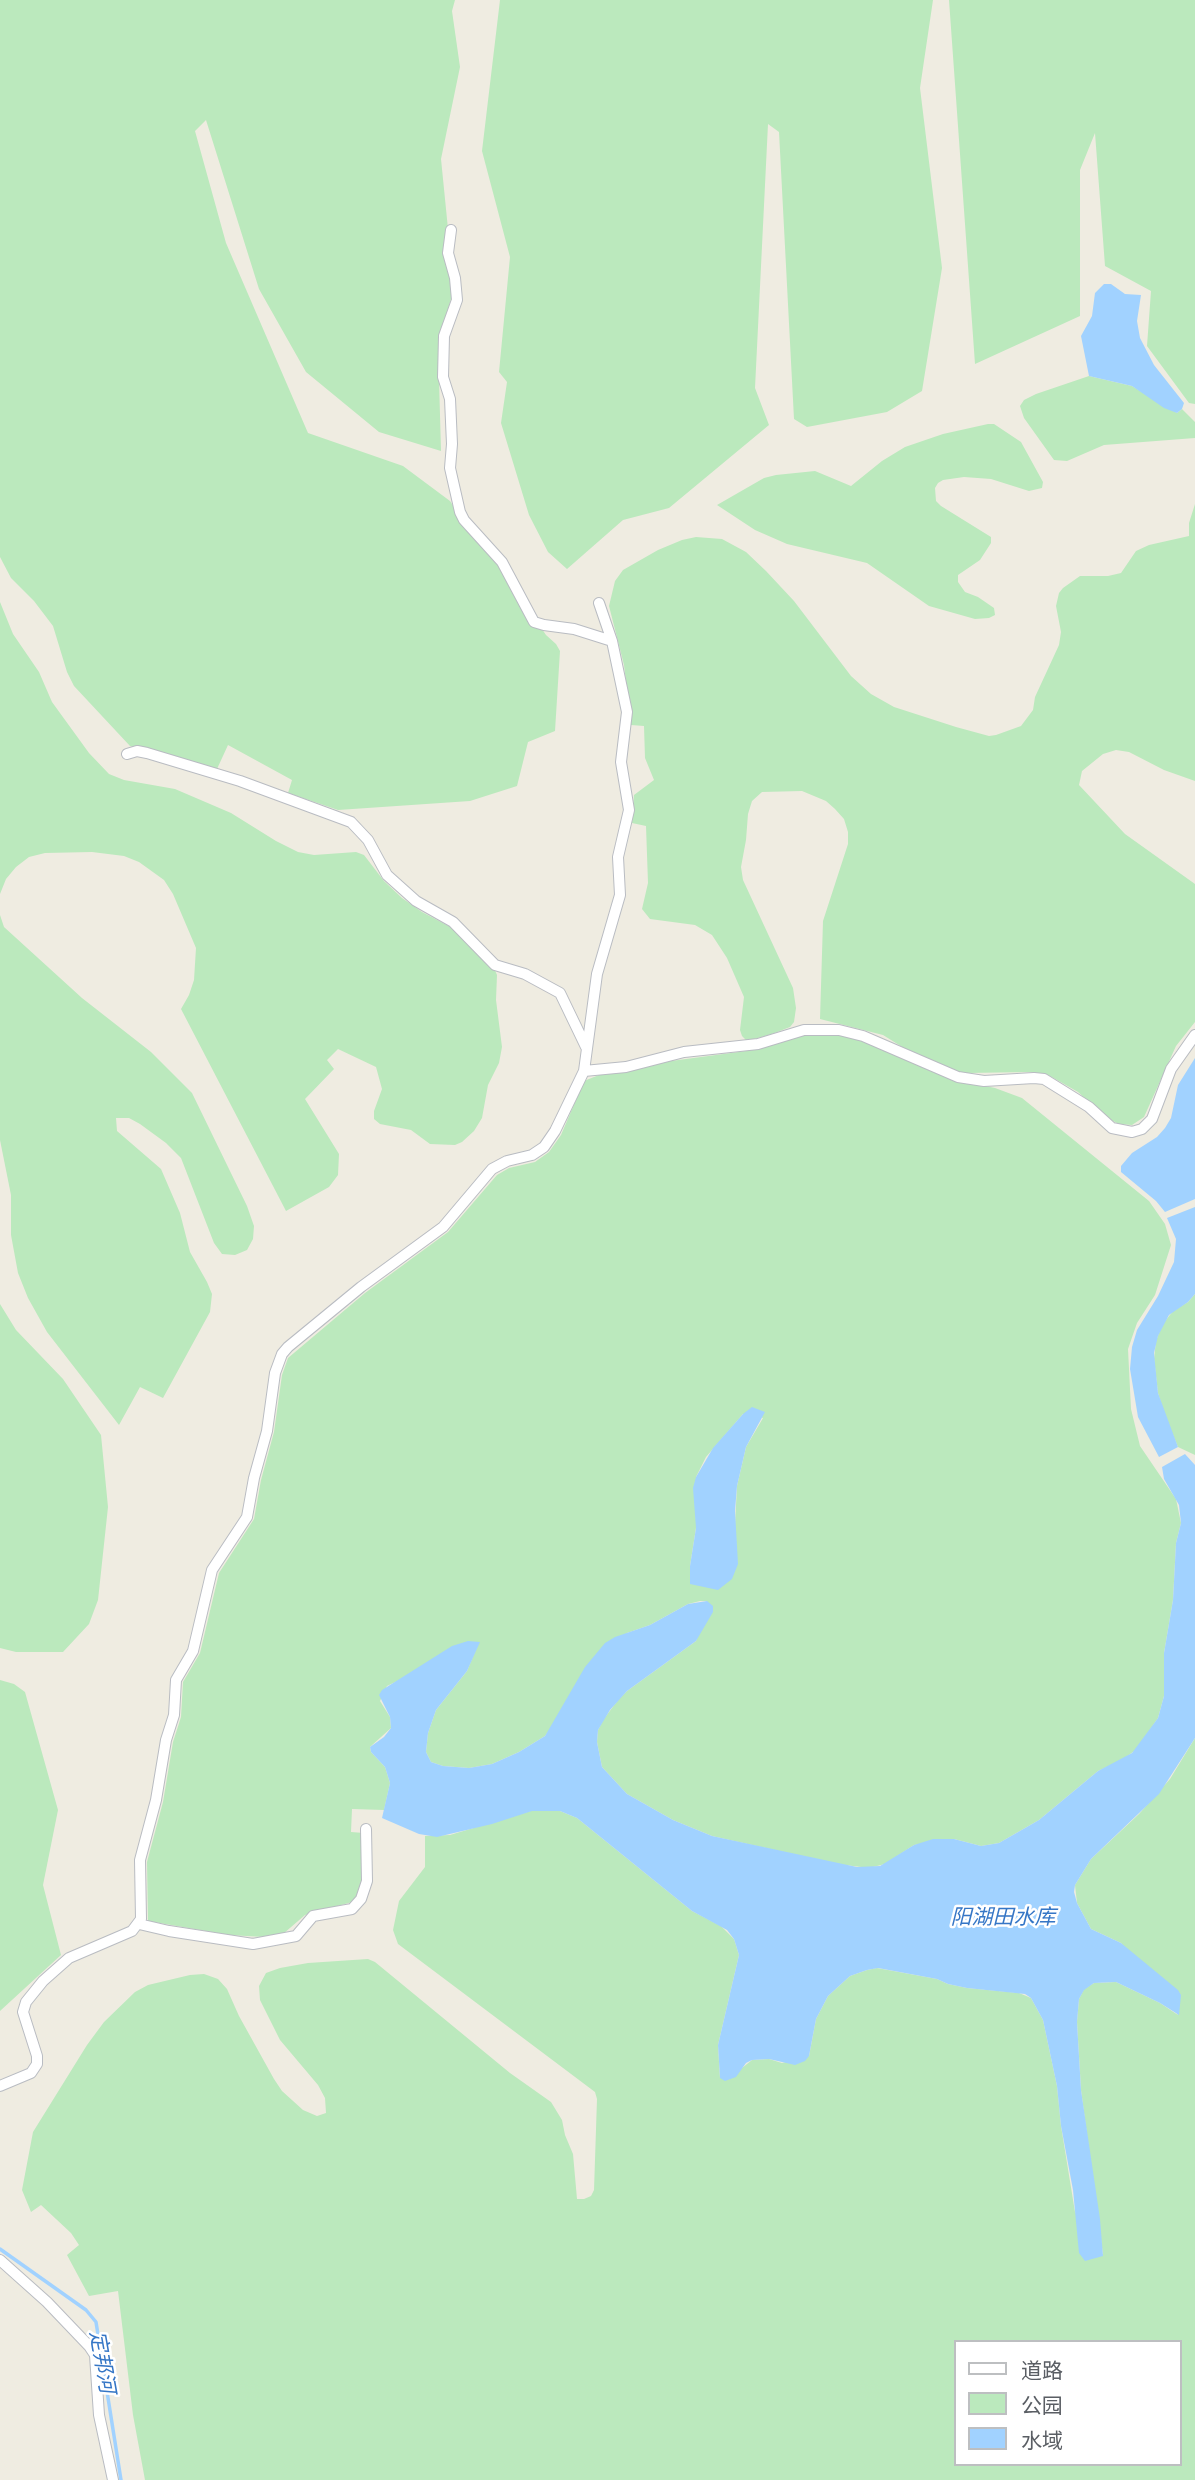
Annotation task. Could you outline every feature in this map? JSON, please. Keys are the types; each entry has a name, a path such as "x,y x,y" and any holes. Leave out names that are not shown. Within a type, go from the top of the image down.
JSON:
{"street":[{"path":"451,230 448,253 455,278 457,300 444,336 443,377 450,399 450,468 460,512 502,562 534,622 574,629 612,641"},
{"path":"0,2087 31,2073 36,2067 37,2056 23,2012 26,2002 43,1981 69,1958 132,1931 139,1924 142,1914 140,1860 174,1715 176,1680 193,1651 212,1570 247,1517 267,1431 275,1373 282,1354 361,1287 443,1227 492,1169 507,1161 532,1155 544,1147 555,1131 584,1071 597,974 620,895 618,857 629,810 621,762 627,712 612,641 599,603"},
{"path":"127,754 137,751 147,753 240,781 351,822 368,840 387,875 416,901 453,922 495,965 525,974 560,993 588,1050"},
{"path":"584,1071 626,1067 684,1052 746,1046 793,1032 826,1029 863,1036 958,1077 984,1081 1044,1079 1089,1107 1112,1128 1132,1132 1142,1129 1152,1119 1171,1069 1195,1035"},
{"path":"139,1924 253,1944 296,1936 313,1916 352,1909 361,1899 367,1881 366,1829"},
{"path":"0,2259 47,2302 89,2346 94,2356 99,2416 113,2480"}],"green space":[{"path":"0,0 455,0 452,11 460,67 441,159 454,289 438,343 441,451 379,432 306,372 259,289 206,120 195,131 226,243 308,433 403,466 450,501 560,651 555,731 528,742 517,786 470,801 338,810 288,793 292,780 228,745 217,769 130,746 74,686 53,626 34,601 11,578 0,557"},
{"path":"500,0 933,0 920,88 942,268 922,391 887,412 807,427 794,419 779,132 768,124 755,388 769,425 669,508 623,520 567,569 548,552 529,515 501,423 507,382 499,372 510,257 482,151"},
{"path":"949,0 1195,0 1195,404 1189,403 1147,346 1151,291 1105,266 1095,133 1080,170 1080,316 975,364"},
{"path":"1089,376 1132,386 1177,413 1182,409 1195,422 1195,438 1104,445 1067,461 1054,460 1024,418 1020,406 1024,400 1036,394"},
{"path":"994,424 1021,442 1043,482 1042,488 1029,491 991,479 964,477 943,480 935,488 936,501 941,506 991,537 991,543 980,560 958,575 958,582 965,592 994,608 995,615 989,618 975,619 929,606 867,563 787,544 755,530 717,505 764,478 776,475 815,471 851,486 882,461 905,447 943,434"},
{"path":"1195,504 1195,781 1164,770 1129,752 1116,750 1103,754 1082,771 1079,785 1125,834 1195,884 1195,1022 1176,1046 1144,1117 1132,1125 1119,1124 1107,1118 1078,1092 1050,1076 1031,1072 966,1073 946,1070 928,1063 883,1035 820,1019 823,921 848,844 848,832 844,819 835,809 826,801 802,791 762,792 752,801 748,814 741,867 743,880 793,988 796,1008 794,1022 790,1027 747,1041 740,1030 744,997 727,958 712,935 695,925 650,919 642,909 648,883 646,826 632,823 634,795 654,780 645,758 644,726 631,725 624,665 609,606 615,581 623,570 682,540 696,537 722,539 746,552 766,571 794,601 851,676 871,694 894,707 989,736 1021,726 1033,710 1035,697 1059,645 1061,632 1056,606 1063,588 1080,576 1121,573 1136,551 1149,545 1189,536 1189,523"},
{"path":"0,602 13,634 39,672 52,702 89,753 109,774 124,780 175,789 231,813 298,852 314,855 356,852 364,855 384,881 402,898 458,931 494,968 497,975 496,1000 502,1047 499,1063 488,1085 482,1118 474,1131 462,1142 455,1145 430,1144 411,1130 380,1124 374,1119 382,1089 376,1067 338,1049 327,1060 334,1069 305,1099 339,1154 338,1175 329,1187 286,1211 181,1009 194,980 196,948 173,894 164,880 139,862 124,856 92,852 45,853 29,857 16,867 6,879 0,894"},
{"path":"0,915 4,927 82,998 151,1052 192,1093 247,1206 254,1226 253,1239 247,1250 235,1255 222,1254 214,1243 181,1158 140,1124 129,1118 116,1118 117,1131 161,1169 180,1213 190,1252 212,1294 210,1312 163,1398 140,1387 119,1425 47,1332 18,1273 11,1235 11,1195 0,1140"},
{"path":"810,1033 833,1034 861,1039 962,1081 995,1088 1022,1098 1149,1201 1165,1224 1171,1245 1155,1295 1137,1323 1128,1349 1131,1409 1140,1446 1176,1499 1181,1523 1176,1543 1173,1600 1164,1653 1164,1696 1158,1718 1137,1749 1122,1760 1098,1771 1039,1820 999,1843 981,1846 954,1839 914,1845 885,1864 869,1868 837,1864 712,1836 673,1820 627,1794 602,1767 597,1742 598,1730 603,1720 618,1700 696,1641 707,1601 700,1601 627,1633 545,1736 492,1764 469,1768 443,1766 431,1762 426,1752 428,1733 436,1710 467,1671 479,1642 387,1686 380,1701 390,1717 391,1728 370,1747 371,1752 385,1767 390,1783 384,1810 352,1809 351,1832 364,1833 364,1884 352,1902 305,1915 283,1934 264,1937 229,1935 148,1921 147,1862 181,1717 183,1682 200,1653 219,1573 254,1519 274,1432 282,1375 288,1358 365,1293 448,1232 497,1175 509,1168 535,1162 549,1152 561,1135 584,1081 599,1075 656,1063 746,1051","holes":["743,1414 763,1418 746,1447 737,1486 735,1524 690,1584 696,1528 696,1477 706,1457"]},
{"path":"1195,1294 1195,1455 1178,1447 1158,1393 1154,1359 1156,1341 1162,1325 1173,1311"},
{"path":"0,1304 16,1330 63,1379 101,1435 108,1507 98,1600 89,1624 63,1652 16,1652 0,1648"},
{"path":"0,1680 14,1684 25,1692 58,1810 43,1885 61,1955 0,2011"},
{"path":"1195,1738 1195,2480 145,2480 133,2415 118,2291 89,2296 67,2255 79,2245 71,2233 41,2205 31,2212 22,2190 33,2132 87,2045 104,2022 135,1992 148,1985 190,1975 204,1974 218,1979 227,1989 239,2016 282,2091 303,2110 317,2116 326,2113 325,2098 318,2085 280,2040 260,2000 259,1986 266,1973 280,1968 308,1963 368,1959 375,1962 510,2073 551,2102 562,2120 573,2154 577,2199 584,2199 591,2196 594,2190 595,2092 398,1944 393,1930 399,1901 425,1867 425,1836 450,1835 537,1809 560,1811 577,1818 692,1911 721,1926 734,1939 739,1955 718,2045 720,2078 752,2060 769,2059 782,2063 809,2056 816,2019 828,1996 850,1976 867,1970 877,1968 937,1979 967,1988 1019,1993 1031,1998 1043,2020 1057,2086 1075,2212 1103,2255 1081,2090 1077,2022 1079,1999 1084,1989 1094,1983 1116,1982 1160,2003 1178,2015 1121,1943 1091,1929 1077,1903 1075,1885 1091,1859 1139,1814 1170,1779"}],"water":[{"path":"1104,284 1111,284 1125,294 1141,295 1137,321 1140,338 1154,365 1184,403 1177,413 1164,408 1132,386 1089,376 1081,336 1092,316 1095,293"},
{"path":"1195,1058 1195,1199 1165,1212 1121,1172 1121,1166 1132,1153 1157,1137 1165,1128 1171,1118 1178,1085"},
{"path":"1195,1207 1195,1294 1169,1315 1158,1336 1154,1353 1158,1393 1178,1447 1159,1457 1138,1417 1130,1369 1132,1347 1137,1330 1158,1296 1174,1262 1176,1239 1167,1218"},
{"path":"752,1407 765,1412 746,1447 737,1486 735,1511 738,1564 732,1579 718,1590 690,1584 696,1528 693,1488 696,1477 713,1448"},
{"name":"阳湖田水库","path":"1185,1454 1195,1465 1195,1738 1159,1794 1091,1859 1075,1885 1074,1892 1091,1929 1121,1943 1181,1995 1179,2015 1116,1982 1094,1983 1084,1990 1079,1999 1077,2022 1081,2090 1103,2256 1085,2261 1079,2253 1073,2190 1061,2126 1057,2086 1043,2020 1031,1998 1025,1994 967,1988 937,1979 878,1968 867,1970 850,1976 828,1996 816,2019 809,2056 805,2061 795,2065 769,2059 752,2060 746,2063 736,2077 725,2081 720,2078 718,2045 739,1955 734,1939 727,1930 692,1911 577,1818 560,1811 532,1811 437,1837 419,1834 382,1818 390,1783 385,1767 371,1752 370,1747 391,1728 390,1717 379,1695 382,1690 452,1646 468,1641 480,1642 467,1671 436,1710 428,1733 426,1752 431,1762 443,1766 469,1768 492,1764 545,1736 585,1667 605,1643 650,1625 688,1604 707,1601 713,1606 713,1612 696,1641 627,1691 610,1710 598,1730 597,1742 602,1767 627,1794 673,1820 712,1836 857,1867 880,1866 914,1845 933,1839 954,1839 981,1846 999,1843 1039,1820 1098,1771 1132,1753 1158,1718 1164,1696 1164,1653 1173,1600 1176,1543 1181,1523 1179,1505 1164,1479 1162,1467"}],"waterway":[{"name":"定邦河","path":"0,2249 86,2310 96,2322 121,2480"}]}
